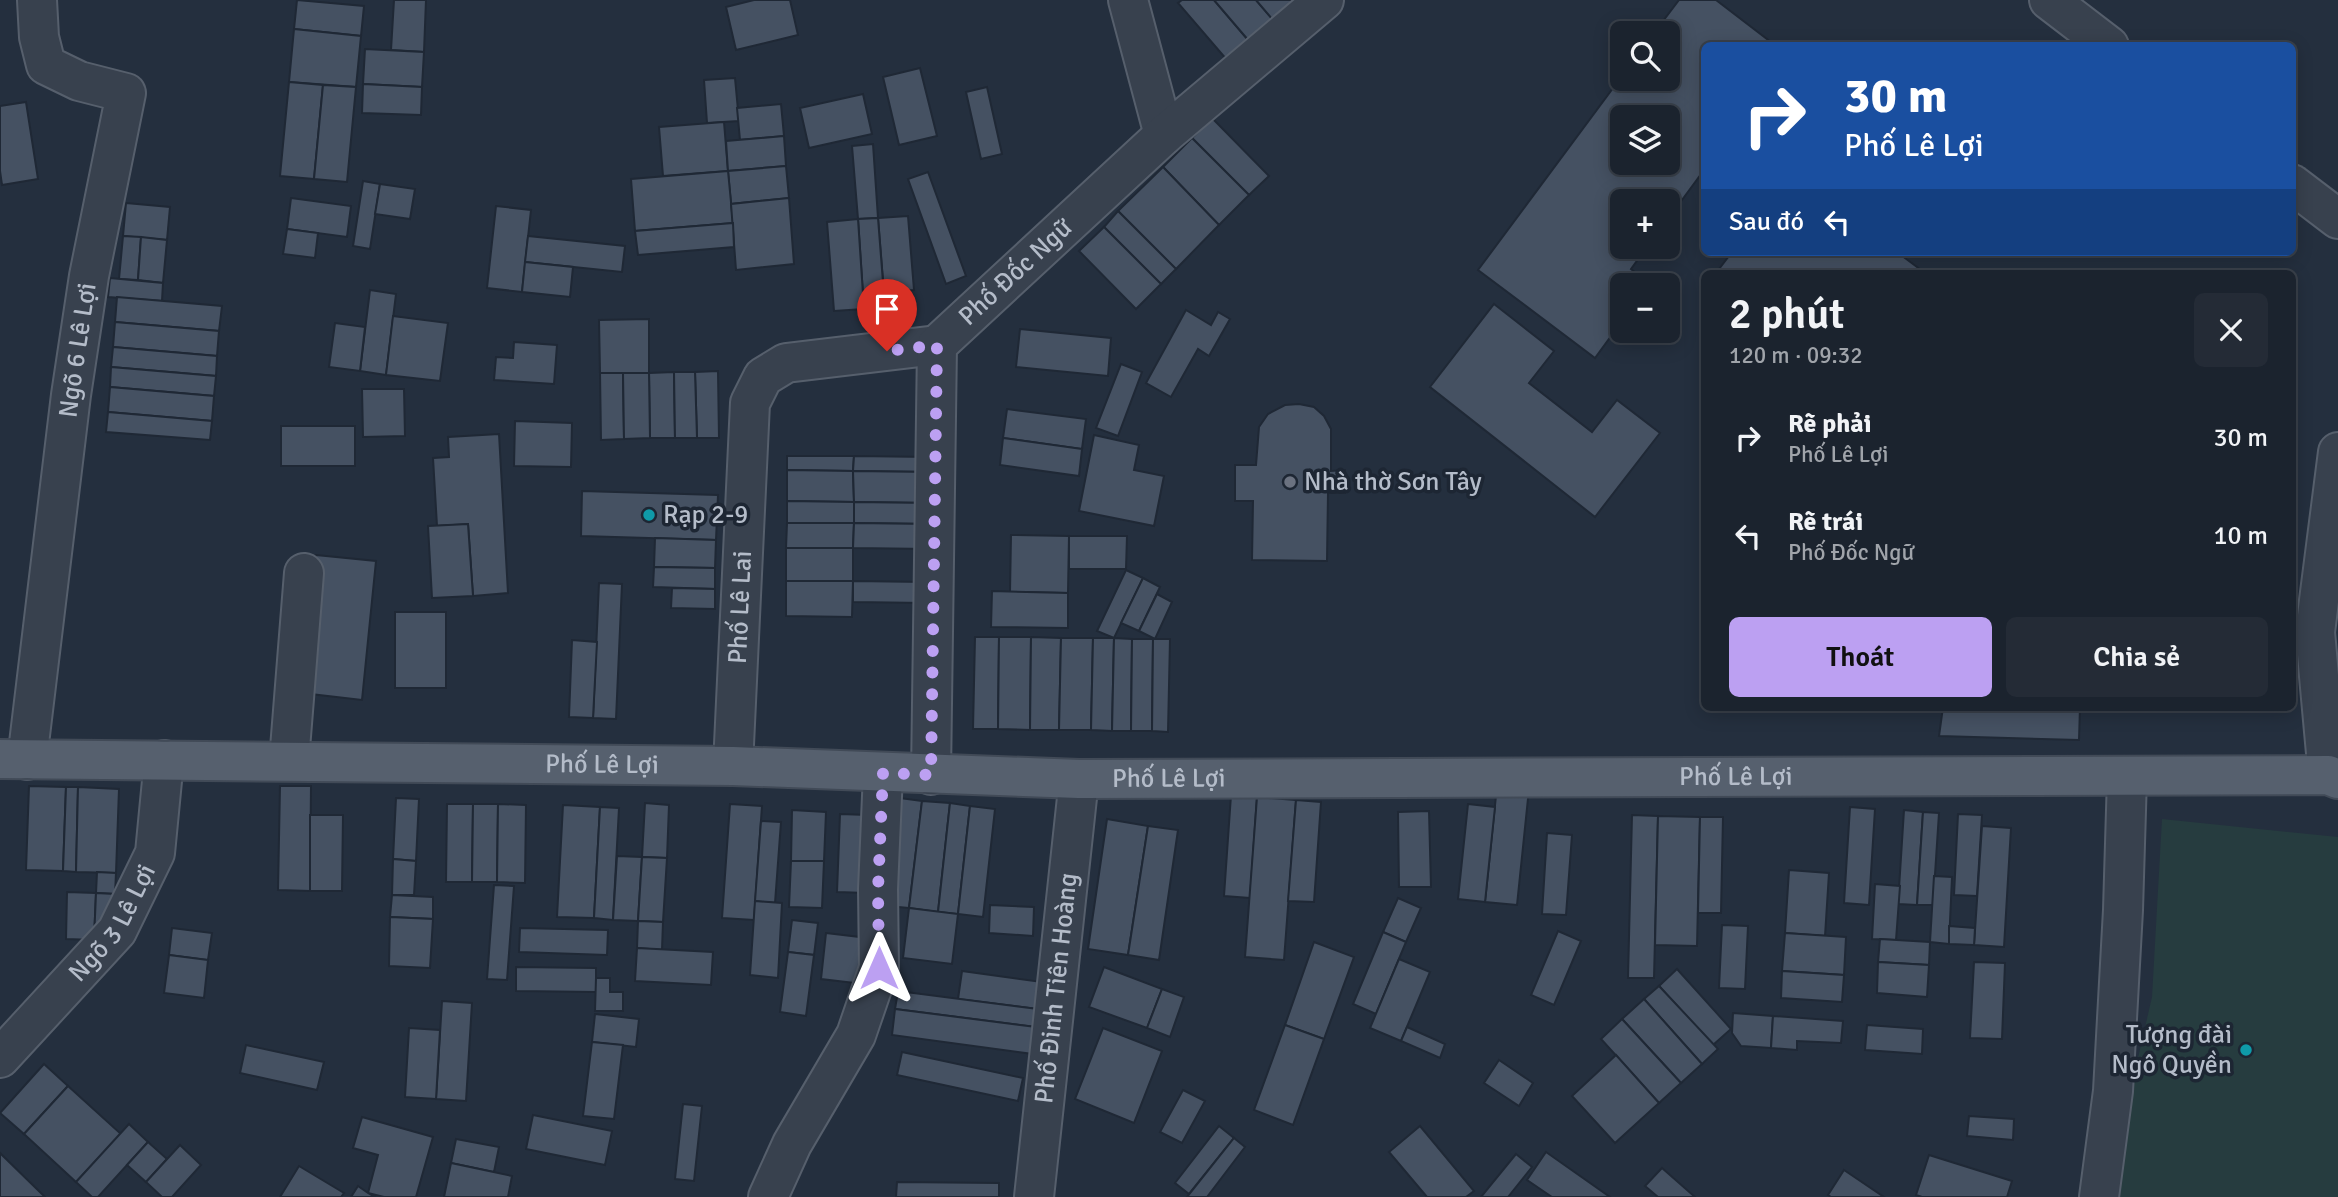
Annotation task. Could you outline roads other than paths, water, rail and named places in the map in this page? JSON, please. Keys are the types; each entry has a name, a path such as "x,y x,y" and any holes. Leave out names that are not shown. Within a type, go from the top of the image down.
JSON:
{"main road":[{"name":"Phố Lê Lợi","path":"14,760 733,766 1079,779 2333,777"}],"street":[{"name":"Ngõ 6 Lê Lợi","path":"14,760 85,303 126,93 79,81 46,65 39,37 37,0"},
{"path":"1128,0 1164,135"},
{"name":"Phố Đốc Ngữ","path":"931,775 937,345 1164,135 1324,0"},
{"path":"2049,0 2104,42"},
{"path":"2296,187 2338,219"},
{"name":"Phố Lê Lai","path":"733,766 750,403 763,376 786,363 937,345"},
{"path":"2333,777 2315,632 2338,452"},
{"path":"289,761 304,573"},
{"name":"Ngõ 3 Lê Lợi","path":"0,1058 117,930 155,853 164,760"},
{"path":"768,1197 792,1144 856,1035 879,968 878,890 883,773"},
{"path":"2099,1197 2113,1091 2127,777"},
{"name":"Phố Đinh Tiên Hoàng","path":"1034,1197 1079,779"}],"place":[{"name":"Nhà thờ Sơn Tây","path":"1290,482"},
{"name":"Rạp 2-9","path":"649,515"},
{"name":"Tượng đài Ngô Quyền","path":"2246,1050"}]}
